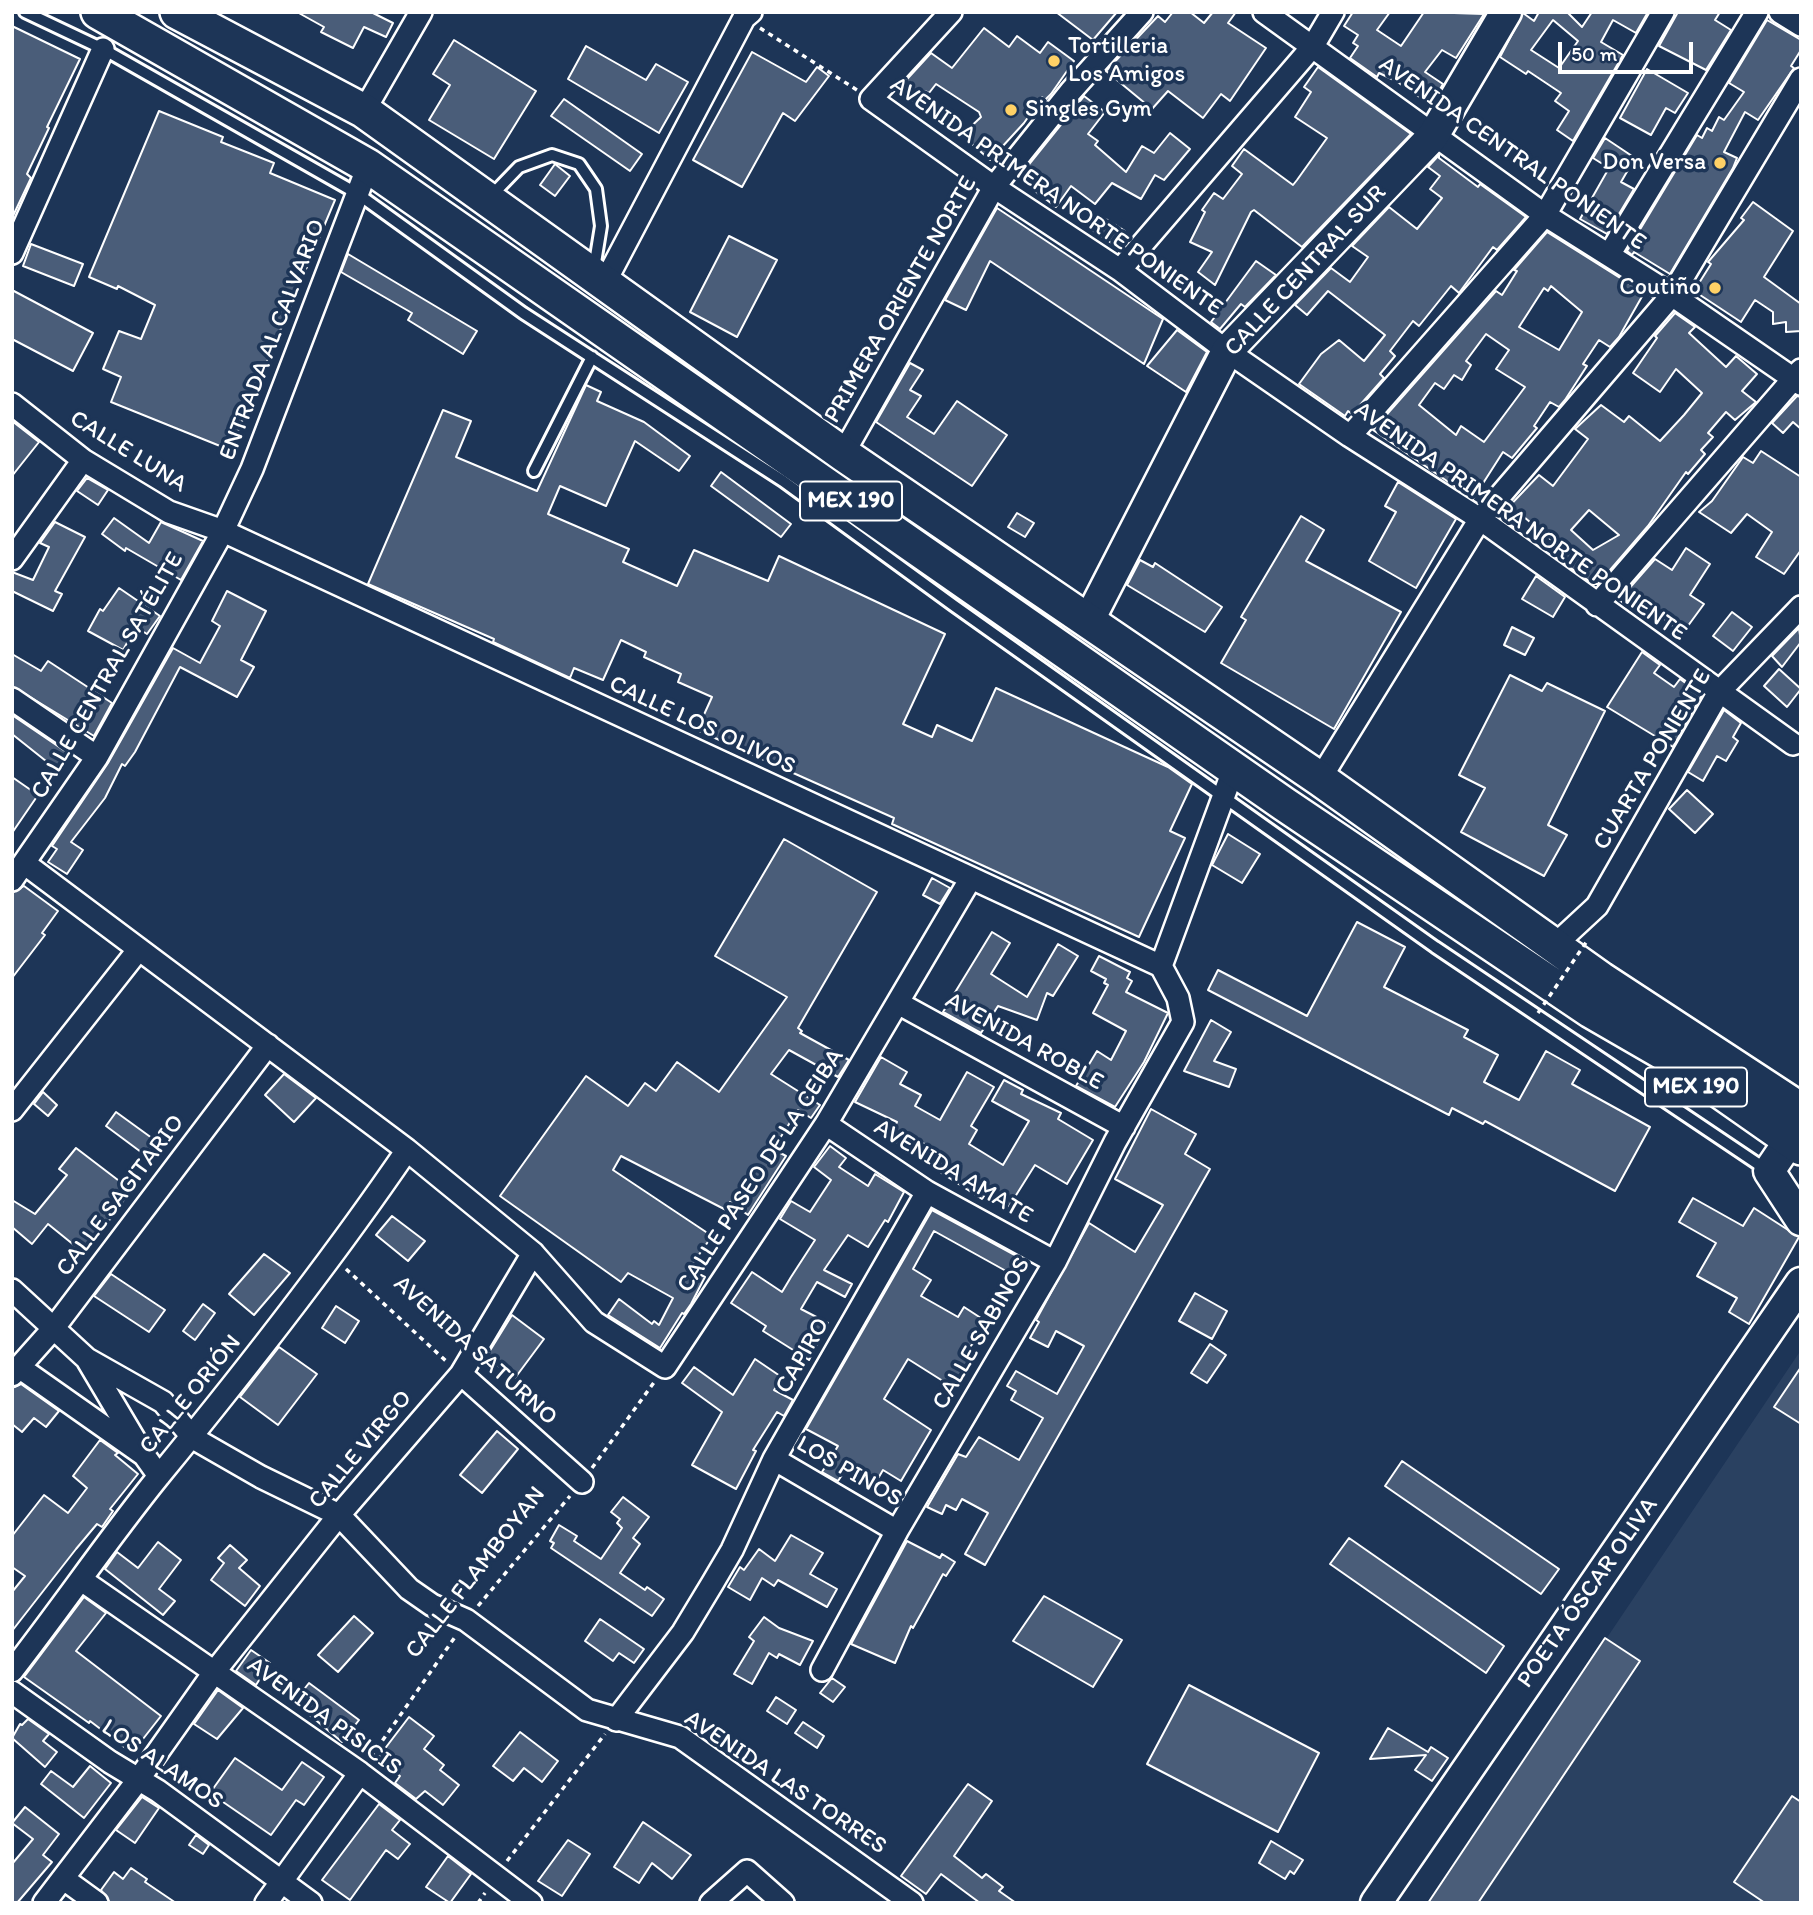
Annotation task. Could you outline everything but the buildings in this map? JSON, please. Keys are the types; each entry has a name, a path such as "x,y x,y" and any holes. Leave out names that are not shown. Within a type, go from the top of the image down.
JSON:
{"main road":[{"name":"MEX 190","path":"98,12 363,180 1228,782 1591,1010 1791,1147"},
{"name":"MEX 190","path":"177,12 364,111 844,454 1320,779 1572,943 1601,979 1791,1147"}],"street":[{"path":"364,111 421,12"},
{"path":"871,99 951,12"},
{"name":"PRIMERA ORIENTE NORTE","path":"844,454 994,187 1071,91 1142,12"},
{"name":"AVENIDA CENTRAL PONIENTE","path":"1264,12 1545,215 1799,378"},
{"path":"1120,270 1313,46 1333,12"},
{"name":"CALLE CENTRAL SUR","path":"1089,620 1227,351 1433,136 1506,12"},
{"path":"1349,436 1545,215 1663,12"},
{"path":"1609,255 1757,12"},
{"path":"1780,12 1801,25"},
{"path":"599,280 745,14"},
{"path":"12,253 103,49"},
{"path":"1320,779 1480,519 1672,295 1801,79"},
{"name":"AVENIDA PRIMERA NORTE PONIENTE","path":"871,99 994,187 1120,270 1227,351 1349,436 1480,519 1793,744"},
{"name":"ENTRADA AL CALVARIO","path":"223,531 252,468 363,180"},
{"path":"1597,605 1799,378"},
{"name":"CALLE LUNA","path":"12,404 83,460 169,512 223,531"},
{"path":"12,559 83,460"},
{"name":"CALLE CENTRAL SATÉLITE","path":"18,871 97,757 223,531"},
{"name":"CALLE LOS OLIVOS","path":"223,531 1161,966"},
{"name":"CUARTA PONIENTE","path":"1572,943 1597,906 1720,692 1801,607"},
{"path":"12,699 97,757"},
{"path":"1161,966 1228,782"},
{"path":"18,871 139,948 407,1150 533,1253 594,1322 665,1367"},
{"name":"CALLE PASEO DE LA CEIBA","path":"665,1367 826,1124 971,878"},
{"path":"12,1110 139,948"},
{"name":"CALLE SABINOS","path":"822,1670 897,1531 1055,1262 1124,1127 1183,1022 1178,998 1161,966"},
{"name":"AVENIDA ROBLE","path":"898,1003 1124,1127"},
{"name":"CALLE SAGITARIO","path":"16,1371 53,1329 268,1045"},
{"name":"AVENIDA AMATE","path":"826,1124 927,1192 1055,1262"},
{"path":"1791,1147 1801,1220"},
{"name":"CALLE ORIÓN","path":"12,1671 83,1581 159,1476 193,1438 334,1257 407,1150"},
{"name":"CAPIRO","path":"616,1720 683,1632 732,1550 774,1459 927,1192"},
{"name":"CALLE VIRGO","path":"44,1903 138,1780 215,1671 307,1559 339,1515 461,1374 533,1253"},
{"name":"POETA ÓSCAR OLIVA","path":"1376,1903 1801,1283"},
{"name":"AVENIDA LAS TORRES","path":"12,1290 87,1359 163,1402 193,1438 261,1477 339,1515 409,1589 432,1605 466,1620 587,1710 680,1737 912,1903"},
{"path":"87,1359 159,1476"},
{"path":"16,1371 144,1455"},
{"name":"AVENIDA SATURNO","path":"461,1374 582,1482"},
{"name":"LOS PINOS","path":"774,1459 897,1531"},
{"name":"AVENIDA PISICIS","path":"83,1581 360,1773 531,1903"},
{"name":"LOS ALAMOS","path":"12,1692 138,1780 158,1791 311,1903"},
{"path":"266,1903 360,1773"},
{"path":"711,1903 747,1871 783,1903"},
{"path":"64,1879 97,1903"}],"lane":[{"path":"25,12 363,180 523,313 783,481 953,605 1228,782 1434,947 1791,1147"},
{"path":"488,200 519,167 552,155 579,164 596,189 601,226 599,280"},
{"path":"534,471 592,357"}],"path":[{"name":"AVENIDA PRIMERA NORTE PONIENTE","path":"745,14 871,99"},
{"path":"1538,1013 1572,943"},
{"name":"AVENIDA SATURNO","path":"334,1257 461,1374"},
{"path":"582,1482 665,1367"},
{"name":"CALLE FLAMBOYAN","path":"360,1773 466,1620 582,1482"},
{"path":"495,1877 616,1720"}],"shaded area":[{"path":"1801,1350 1801,1903 1428,1903"}],"place":[{"name":"Tortilleria Los Amigos","path":"1054,61"},
{"name":"Singles Gym","path":"1011,110"},
{"name":"Don Versa","path":"1720,163"},
{"name":"Coutiño","path":"1715,288"}]}
